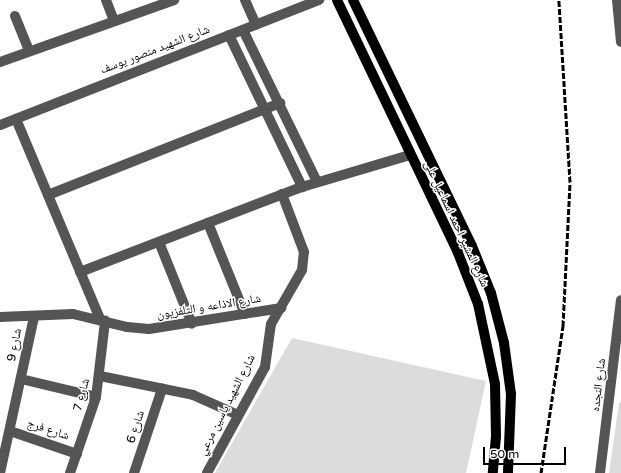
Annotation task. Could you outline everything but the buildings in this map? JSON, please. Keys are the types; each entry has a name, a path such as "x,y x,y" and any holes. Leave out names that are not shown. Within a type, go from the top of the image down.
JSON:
{"main road":[{"name":"شارع المشير احمد اسماعيل على","path":"337,0 458,253 478,304 495,384 496,436 493,473"},
{"name":"شارع المشير احمد اسماعيل على","path":"353,0 472,246 492,297 504,343 511,394 508,473"},
{"path":"478,304 492,297"}],"street":[{"path":"106,0 114,21"},
{"path":"0,62 174,0"},
{"path":"245,0 256,25"},
{"name":"شارع الشهيد منصور يوسف","path":"0,125 319,0"},
{"path":"617,0 621,42"},
{"path":"15,16 29,51"},
{"path":"243,30 280,103 316,182"},
{"path":"229,35 266,109 302,187"},
{"path":"48,195 280,103"},
{"path":"16,119 80,272 102,320"},
{"path":"80,272 282,194 316,182 410,155"},
{"name":"شارع الشهيد ياسين مرعي","path":"207,473 265,367 269,330 299,279 304,252 282,194"},
{"path":"208,223 245,314"},
{"path":"159,242 192,324"},
{"name":"شارع النجده","path":"600,473 621,300"},
{"name":"شارع الاذاعه و التلفزيون","path":"0,317 34,317 73,314 149,329 192,324 281,308"},
{"name":"شارع 9","path":"0,473 34,317"},
{"name":"شارع 7","path":"70,473 96,397 100,376 102,320"},
{"path":"100,376 205,399 238,415"},
{"path":"21,379 96,397"},
{"name":"شارع 6","path":"134,473 162,389"},
{"name":"شارع فرج","path":"10,431 77,454"}],"shaded area":[{"path":"292,338 486,381 466,473 215,473"},
{"path":"621,402 621,473 609,473 619,403"}],"railway":[{"path":"541,473 563,326 570,182 559,0"}]}
